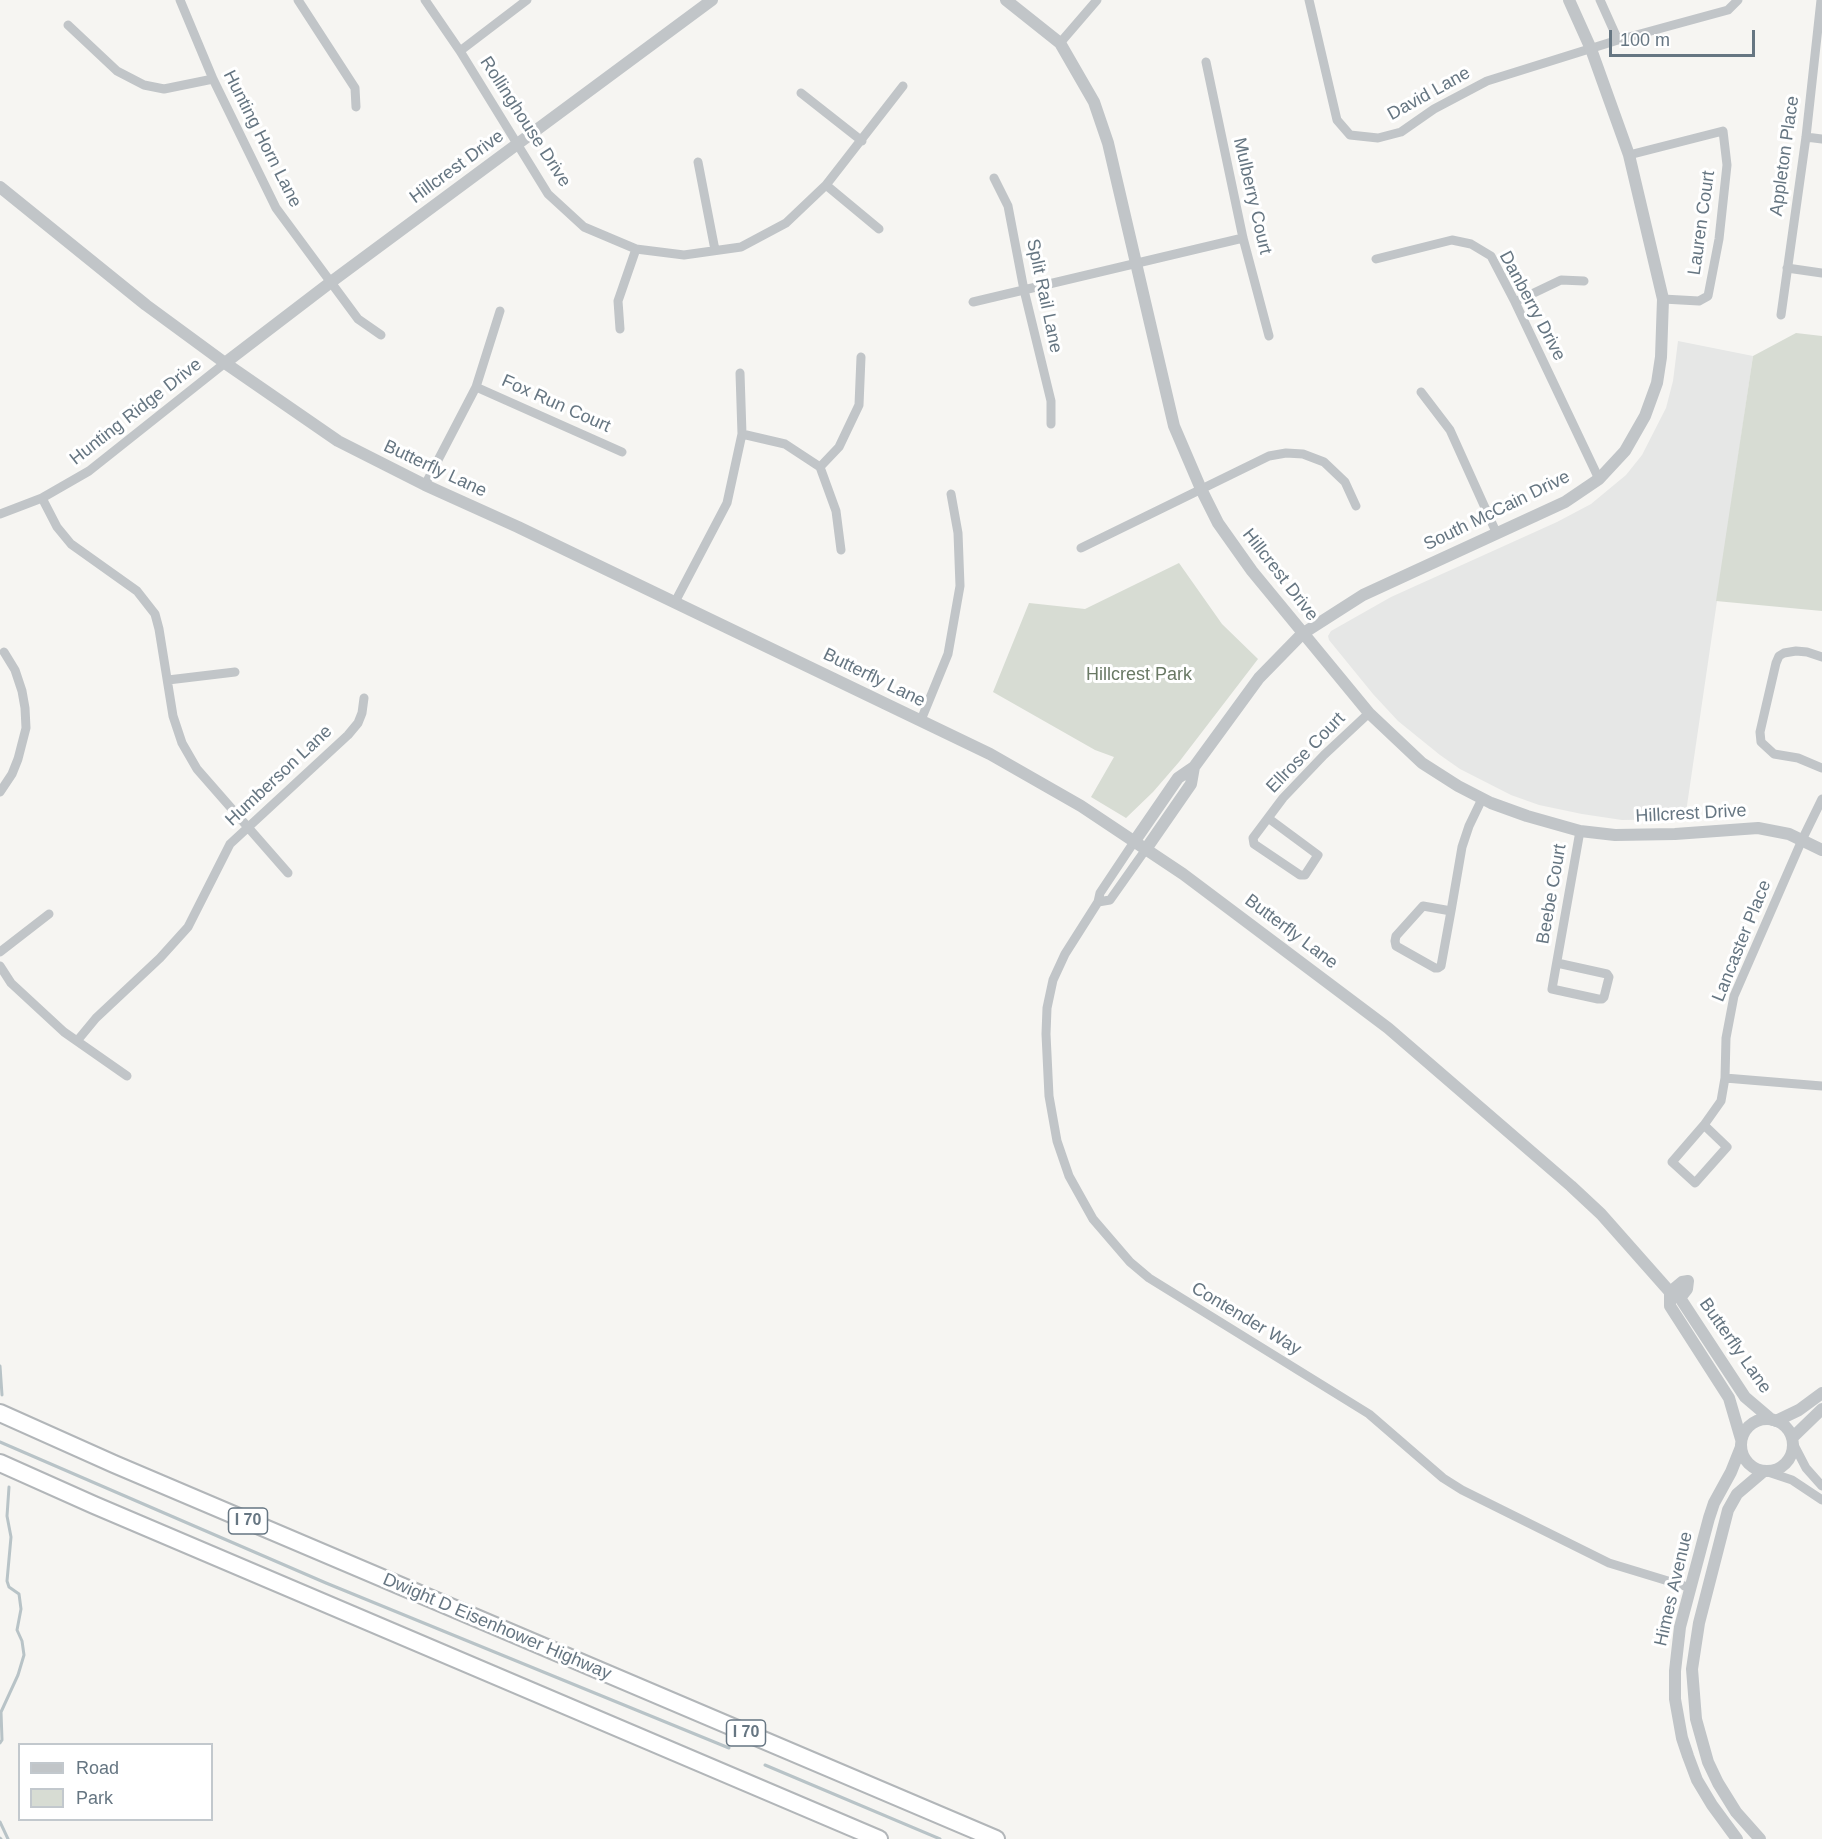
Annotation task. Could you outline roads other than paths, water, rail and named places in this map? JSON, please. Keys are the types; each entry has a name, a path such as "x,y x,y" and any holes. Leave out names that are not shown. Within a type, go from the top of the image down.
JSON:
{"highway":[{"name":"Dwight D Eisenhower Highway","path":"0,1413 125,1469 996,1839"},
{"name":"I 70","path":"0,1463 105,1510 879,1839"}],"street":[{"name":"Hunting Horn Lane","path":"180,0 213,79 276,208 358,320 381,335"},
{"path":"298,0 355,88 356,107"},
{"name":"Rollinghouse Drive","path":"425,0 460,51 548,194 584,227 636,249 684,255 741,247 786,223 826,185 903,86"},
{"path":"460,51 527,0"},
{"name":"Hillcrest Drive","path":"225,363 712,0"},
{"name":"Hillcrest Drive","path":"1006,0 1060,44 1094,102 1108,142 1174,426 1218,523 1245,562 1302,634 1369,713 1422,763 1482,799 1527,816 1580,831 1616,836 1758,828 1789,834 1822,850"},
{"path":"1060,44 1097,0"},
{"name":"David Lane","path":"1309,0 1337,120 1350,135 1378,138 1401,132 1434,109 1487,81 1617,40 1728,10 1738,0"},
{"name":"South McCain Drive","path":"1134,842 1178,778 1194,767 1259,678 1302,634 1363,595 1565,502 1599,479 1625,452 1645,416 1657,383 1661,357 1663,299 1629,155 1591,49 1569,0"},
{"path":"1600,0 1617,40"},
{"name":"Appleton Place","path":"1781,315 1806,137 1821,0"},
{"path":"68,25 117,70 144,85 164,89 213,79"},
{"name":"Mulberry Court","path":"1206,62 1243,238 1269,336"},
{"path":"801,93 862,141"},
{"name":"Lauren Court","path":"1629,155 1723,131 1727,165 1719,239 1708,296 1699,301 1663,299"},
{"path":"1806,137 1822,139"},
{"path":"698,162 715,250"},
{"name":"Split Rail Lane","path":"994,178 1008,206 1024,290 1051,401 1051,424"},
{"path":"826,185 879,229"},
{"name":"Butterfly Lane","path":"0,187 147,305 225,363 338,441 424,486 518,527 990,754 1053,789 1208,892 1388,1028 1578,1193 1675,1295 1745,1397 1774,1420"},
{"path":"973,302 1243,238"},
{"name":"Danberry Drive","path":"1376,259 1452,240 1471,244 1491,256 1599,479"},
{"path":"620,329 618,301 636,249"},
{"path":"1787,268 1822,273"},
{"path":"1515,302 1561,280 1584,281"},
{"path":"424,486 476,387 501,311"},
{"path":"820,467 839,447 859,405 861,357"},
{"name":"Hunting Ridge Drive","path":"0,514 42,498 89,471 225,363"},
{"path":"675,602 727,503 742,434 740,373"},
{"name":"Fox Run Court","path":"476,387 622,452"},
{"path":"1421,392 1450,430 1496,532"},
{"path":"742,434 785,444 820,467 836,511 841,550"},
{"path":"1081,548 1269,456 1286,453 1303,454 1324,462 1345,482 1356,506"},
{"path":"921,720 948,654 960,586 958,533 951,494"},
{"path":"42,498 57,527 71,544 125,581 146,601 155,614 173,716 182,742 198,769 288,873"},
{"path":"1822,657 1796,651 1779,656 1760,732 1761,742 1773,753 1798,758 1822,768"},
{"path":"0,792 18,759 26,728 22,691 15,670 4,652"},
{"path":"168,680 235,672"},
{"name":"Humberson Lane","path":"77,1041 96,1018 160,958 188,927 230,844 348,735 358,723 364,698"},
{"name":"Ellrose Court","path":"1268,818 1318,855 1305,875 1300,875 1254,844 1253,838 1268,818 1283,798 1369,713"},
{"name":"South McCain Drive","path":"1146,849 1191,784 1194,767"},
{"path":"1451,911 1420,908 1396,936 1396,946 1435,968 1441,966 1451,911 1462,847 1482,799"},
{"name":"Lancaster Place","path":"1704,1125 1727,1147 1695,1184 1672,1162 1721,1101 1725,1078 1726,1038 1734,996 1822,799"},
{"name":"Beebe Court","path":"1557,963 1607,974 1609,977 1605,997 1598,999 1552,989 1580,831"},
{"name":"Contender Way","path":"1134,842 1100,893 1098,902 1065,954 1053,980 1047,1008 1046,1045 1051,1112 1057,1141 1069,1176 1085,1206 1112,1244 1163,1289 1370,1413 1443,1478 1462,1491 1609,1563 1691,1588"},
{"name":"Contender Way","path":"1098,902 1110,900 1146,849"},
{"path":"0,952 49,914"},
{"path":"0,966 11,982 34,1005 77,1041 127,1076"},
{"path":"1725,1078 1822,1086"},
{"name":"Butterfly Lane","path":"1675,1295 1670,1306 1729,1398 1741,1443"},
{"path":"1822,1393 1799,1410 1774,1420 1756,1421 1744,1431 1741,1443 1746,1461 1757,1470 1792,1480 1822,1500"},
{"path":"1766,1471 1784,1465 1792,1451 1793,1441 1822,1409"},
{"path":"1774,1420 1786,1428 1806,1468 1822,1486"},
{"name":"Himes Avenue","path":"1737,1839 1697,1780 1682,1738 1675,1699 1675,1671 1680,1628 1714,1503 1731,1472 1741,1443"},
{"name":"Himes Avenue","path":"1760,1839 1736,1812 1708,1762 1699,1735 1692,1692 1692,1669 1699,1623 1728,1510 1737,1494 1766,1471"},
{"path":"1691,1588 1698,1597 1699,1623"}],"waterway":[{"path":"0,1366 2,1395"},
{"path":"0,1442 326,1583 729,1748"},
{"path":"0,1743 2,1740 1,1712 18,1675 24,1655 22,1641 17,1630 21,1609 19,1594 9,1587 7,1581 11,1537 7,1516 9,1487"},
{"path":"765,1765 940,1839"},
{"path":"0,1822 8,1839"}],"park label":[{"name":"Hillcrest Park","path":"1139,675"}]}
